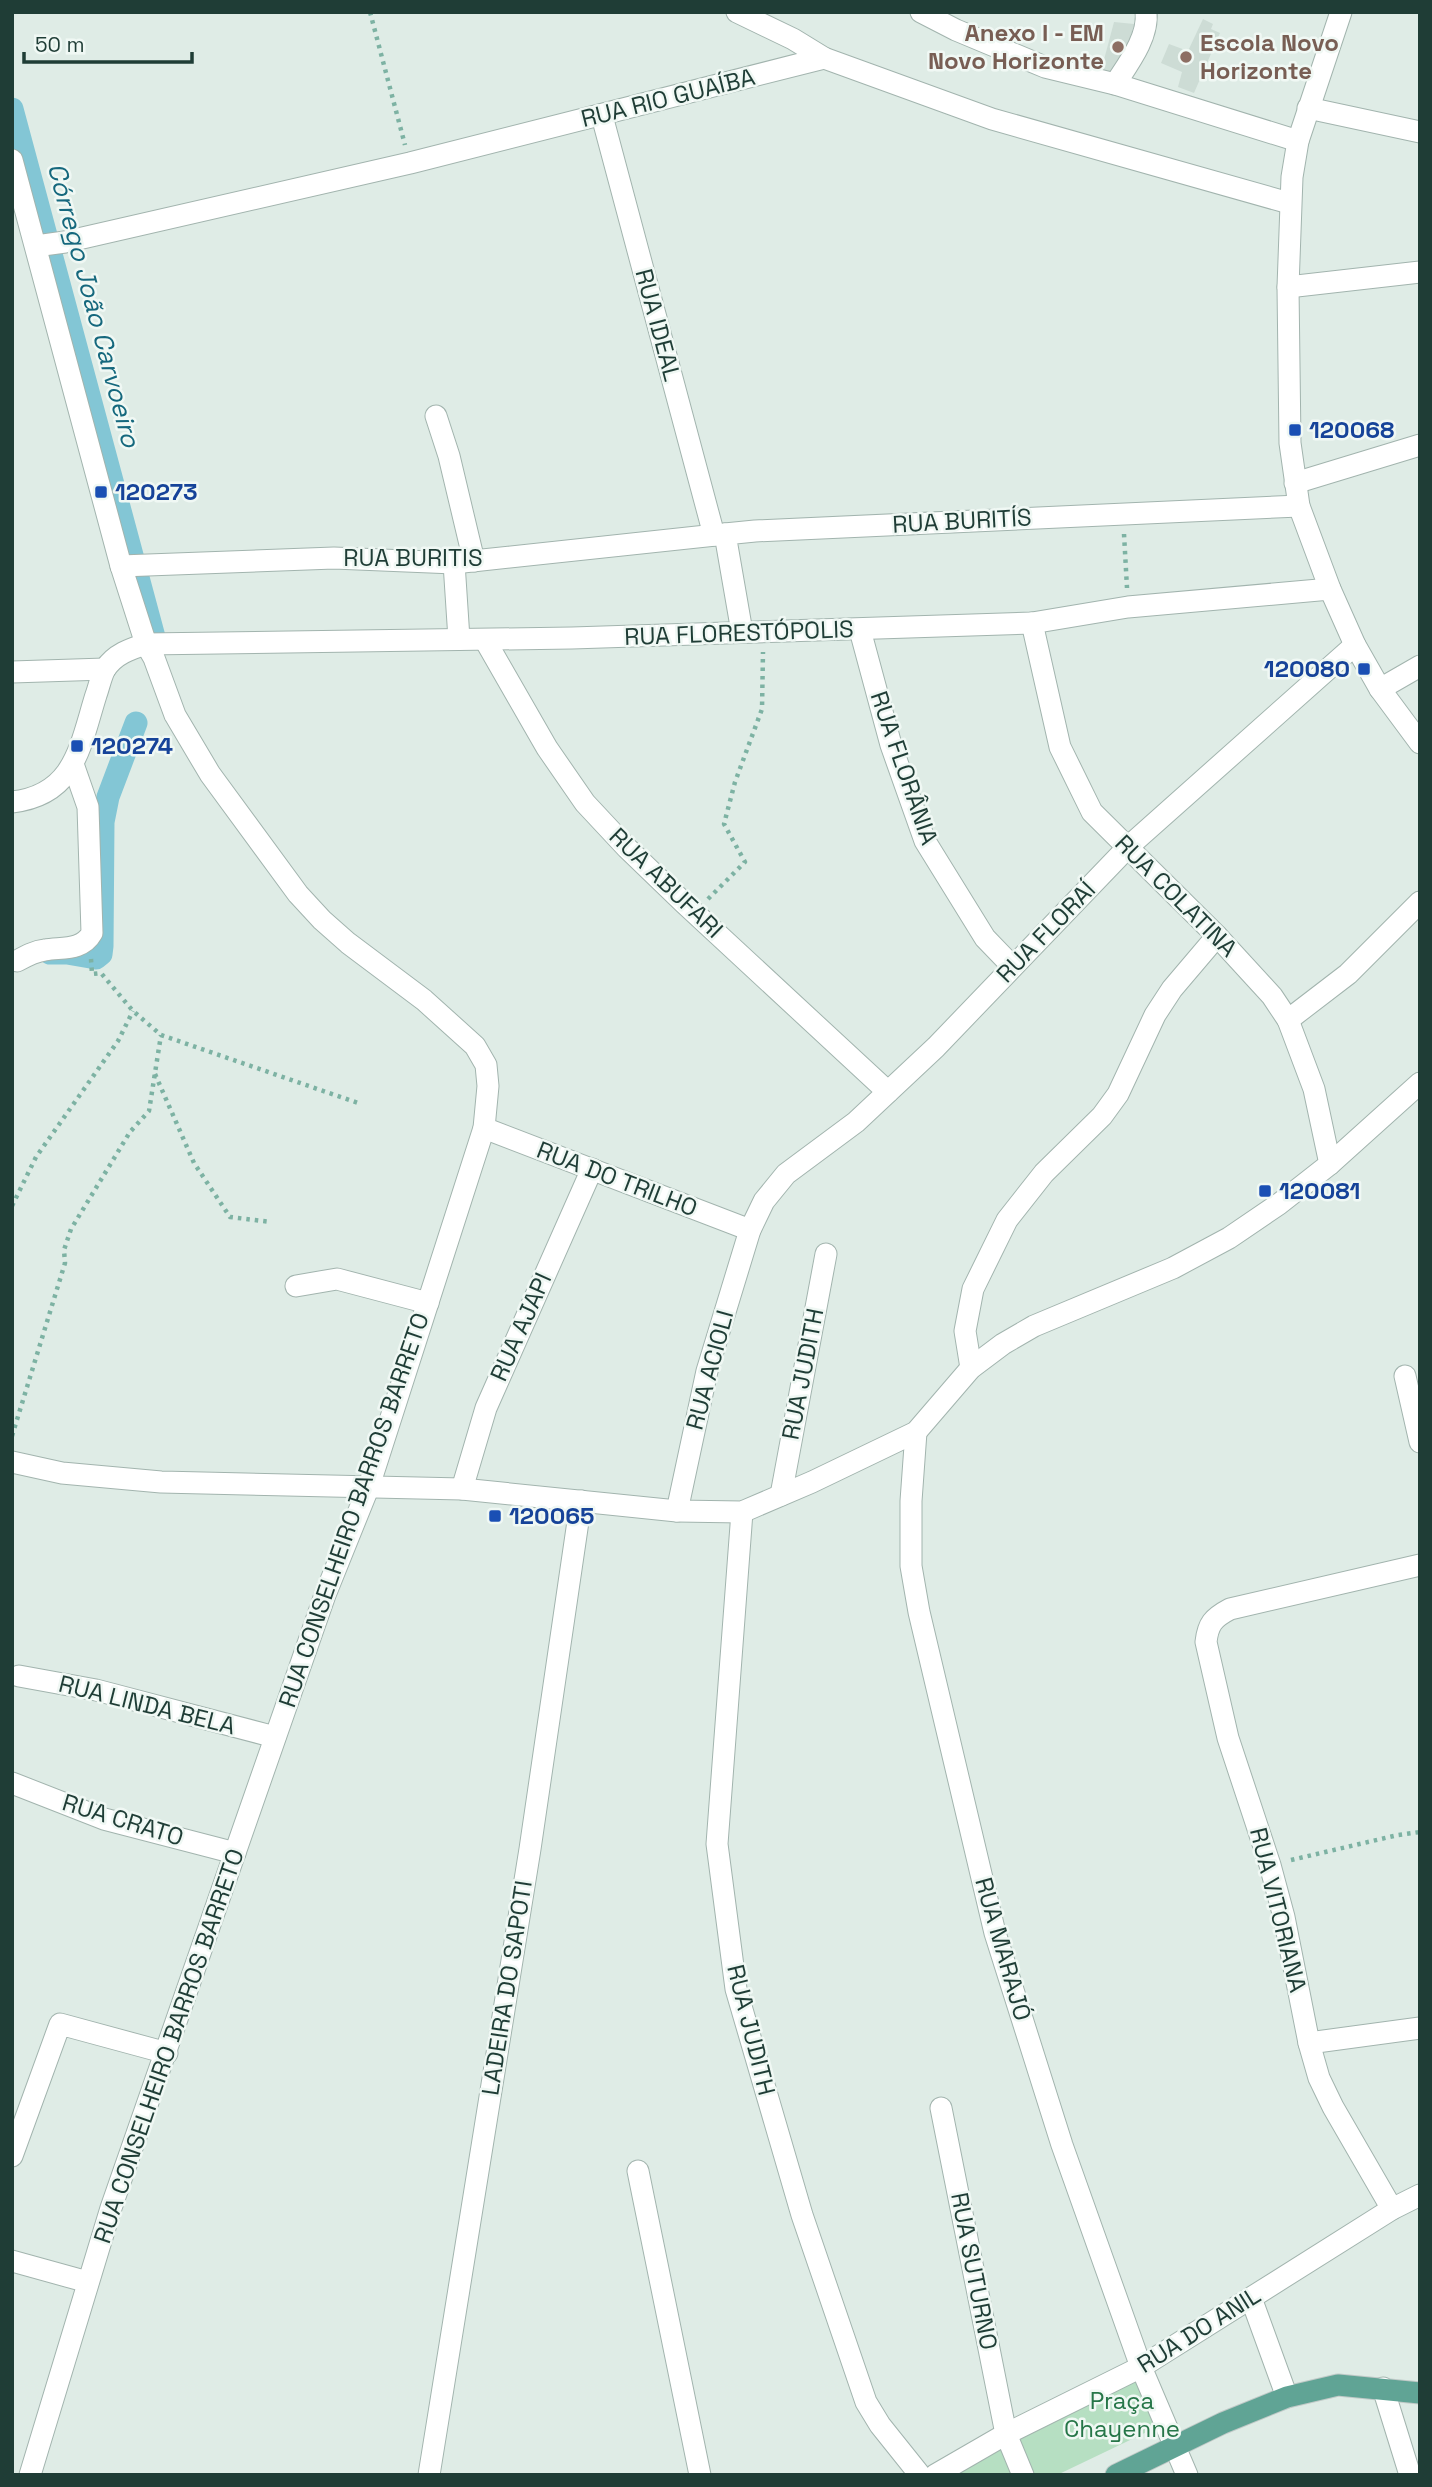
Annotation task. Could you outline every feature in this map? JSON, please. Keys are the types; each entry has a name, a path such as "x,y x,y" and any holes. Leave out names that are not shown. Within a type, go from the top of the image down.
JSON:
{"main road":[{"path":"1116,2475 1223,2423 1287,2397 1338,2385 1420,2393"}],"street":[{"path":"737,12 793,39 824,58 992,119 1289,203"},
{"path":"921,12 956,30 1045,67 1115,84 1298,141"},
{"path":"1115,84 1135,54 1144,29 1146,12"},
{"path":"1341,12 1298,141 1289,203 1290,443 1299,506 1316,557 1355,645 1380,690 1420,743"},
{"name":"RUA RIO GUAÍBA","path":"48,244 410,163 824,58"},
{"path":"1308,108 1420,132"},
{"name":"RUA IDEAL","path":"602,116 720,535"},
{"name":"RUA CONSELHEIRO BARROS BARRETO","path":"12,160 48,244 132,565 146,644 154,658 175,715 210,775 298,894 348,943 424,1000 475,1045 486,1065 488,1086 484,1128 369,1486 325,1595 111,2208 30,2475"},
{"path":"1288,287 1420,272"},
{"path":"436,416 449,456 464,562 459,639"},
{"path":"1295,483 1420,444"},
{"name":"RUA BURITÍS","path":"720,535 768,530 1299,506"},
{"path":"720,535 752,632"},
{"name":"RUA BURITIS","path":"132,565 334,558 464,562 720,535"},
{"name":"RUA FLORESTÓPOLIS","path":"146,644 485,640 1032,623 1128,607 1330,589"},
{"name":"RUA COLATINA","path":"1032,623 1060,747 1092,812 1217,936 1272,996 1288,1020 1314,1088 1329,1164"},
{"name":"RUA FLORÂNIA","path":"860,630 891,745 925,841 985,938 1012,966"},
{"name":"RUA ABUFARI","path":"485,640 547,748 585,803 627,848 694,912 888,1092"},
{"path":"12,802 29,800 63,780 73,764 105,670 122,652 146,644"},
{"name":"RUA FLORAÍ","path":"750,1230 764,1201 786,1174 856,1122 936,1047 1128,847 1355,645"},
{"path":"1380,690 1420,666"},
{"path":"12,671 105,670"},
{"path":"17,961 44,950 79,946 88,940 92,933 88,807 73,764"},
{"path":"1288,1020 1348,974 1420,902"},
{"path":"971,1368 965,1331 973,1289 1007,1220 1044,1172 1102,1116 1118,1094 1155,1015 1172,989 1217,936"},
{"path":"12,1462 62,1473 203,1485 462,1489 677,1511 742,1512 916,1432 971,1368 1003,1344 1034,1326 1173,1268 1229,1238 1279,1204 1329,1164 1420,1083"},
{"name":"RUA DO TRILHO","path":"484,1128 750,1230"},
{"name":"RUA AJAPI","path":"462,1489 486,1408 592,1169"},
{"name":"RUA ACIOLI","path":"677,1511 707,1371 750,1230"},
{"name":"RUA JUDITH","path":"781,1495 827,1254"},
{"path":"296,1286 337,1279 428,1303"},
{"path":"1405,1376 1420,1442"},
{"name":"RUA MARAJÓ","path":"916,1432 911,1501 911,1566 919,1612 995,1933 1062,2145 1141,2367 1187,2475"},
{"name":"LADEIRA DO SAPOTI","path":"429,2475 530,1849 581,1501"},
{"name":"RUA JUDITH","path":"742,1512 717,1844 736,1989 802,2214 866,2402 880,2426 920,2475"},
{"name":"RUA VITORIANA","path":"1392,2209 1333,2108 1319,2078 1309,2043 1284,1917 1270,1865 1228,1738 1206,1642 1208,1626 1216,1616 1230,1609 1420,1565"},
{"name":"RUA LINDA BELA","path":"19,1676 96,1690 275,1737"},
{"name":"RUA CRATO","path":"12,1783 104,1819 235,1853"},
{"path":"12,2156 60,2024 167,2053"},
{"path":"1309,2043 1420,2028"},
{"name":"RUA SUTURNO","path":"941,2108 1006,2434 1023,2475"},
{"path":"638,2171 700,2475"},
{"name":"RUA DO ANIL","path":"935,2475 1006,2434 1141,2367 1392,2209 1420,2195"},
{"path":"12,2261 88,2282"},
{"path":"1251,2298 1287,2397"},
{"path":"1383,2388 1410,2475"}],"path":[{"path":"370,12 410,163"},
{"path":"1123,514 1128,607"},
{"path":"694,912 746,862 724,824 735,782 762,709 752,632"},
{"path":"92,974 101,973 133,1011 161,1035 361,1104"},
{"path":"12,1206 36,1157 118,1041 133,1011"},
{"path":"12,1436 65,1263 64,1250 71,1228 130,1132 149,1111 161,1035"},
{"path":"155,1074 194,1163 230,1217 271,1222"},
{"path":"1270,1865 1420,1832"}],"shaded area":[{"name":"Escola Novo Horizonte","path":"1203,19 1213,24 1211,29 1220,33 1194,93 1178,87 1182,72 1161,63 1169,44 1188,51"},
{"name":"Anexo I - EM Novo Horizonte","path":"1114,22 1134,24 1121,75 1101,71"}],"green space":[{"name":"Praça Chayenne","path":"1137,2378 1154,2422 1151,2430 1057,2475 954,2475 967,2466"}],"waterway":[{"name":"Córrego João Carvoeiro","path":"12,109 154,637"},
{"name":"Córrego João Carvoeiro","path":"50,953 96,958 101,954 103,822 108,797 136,723"}],"place":[{"name":"Anexo I - EM Novo Horizonte","path":"1118,47"},
{"name":"Escola Novo Horizonte","path":"1186,57"},
{"name":"120068","path":"1295,430"},
{"name":"120273","path":"101,492"},
{"name":"120080","path":"1364,669"},
{"name":"120274","path":"77,746"},
{"name":"120081","path":"1265,1191"},
{"name":"120065","path":"495,1516"}]}
